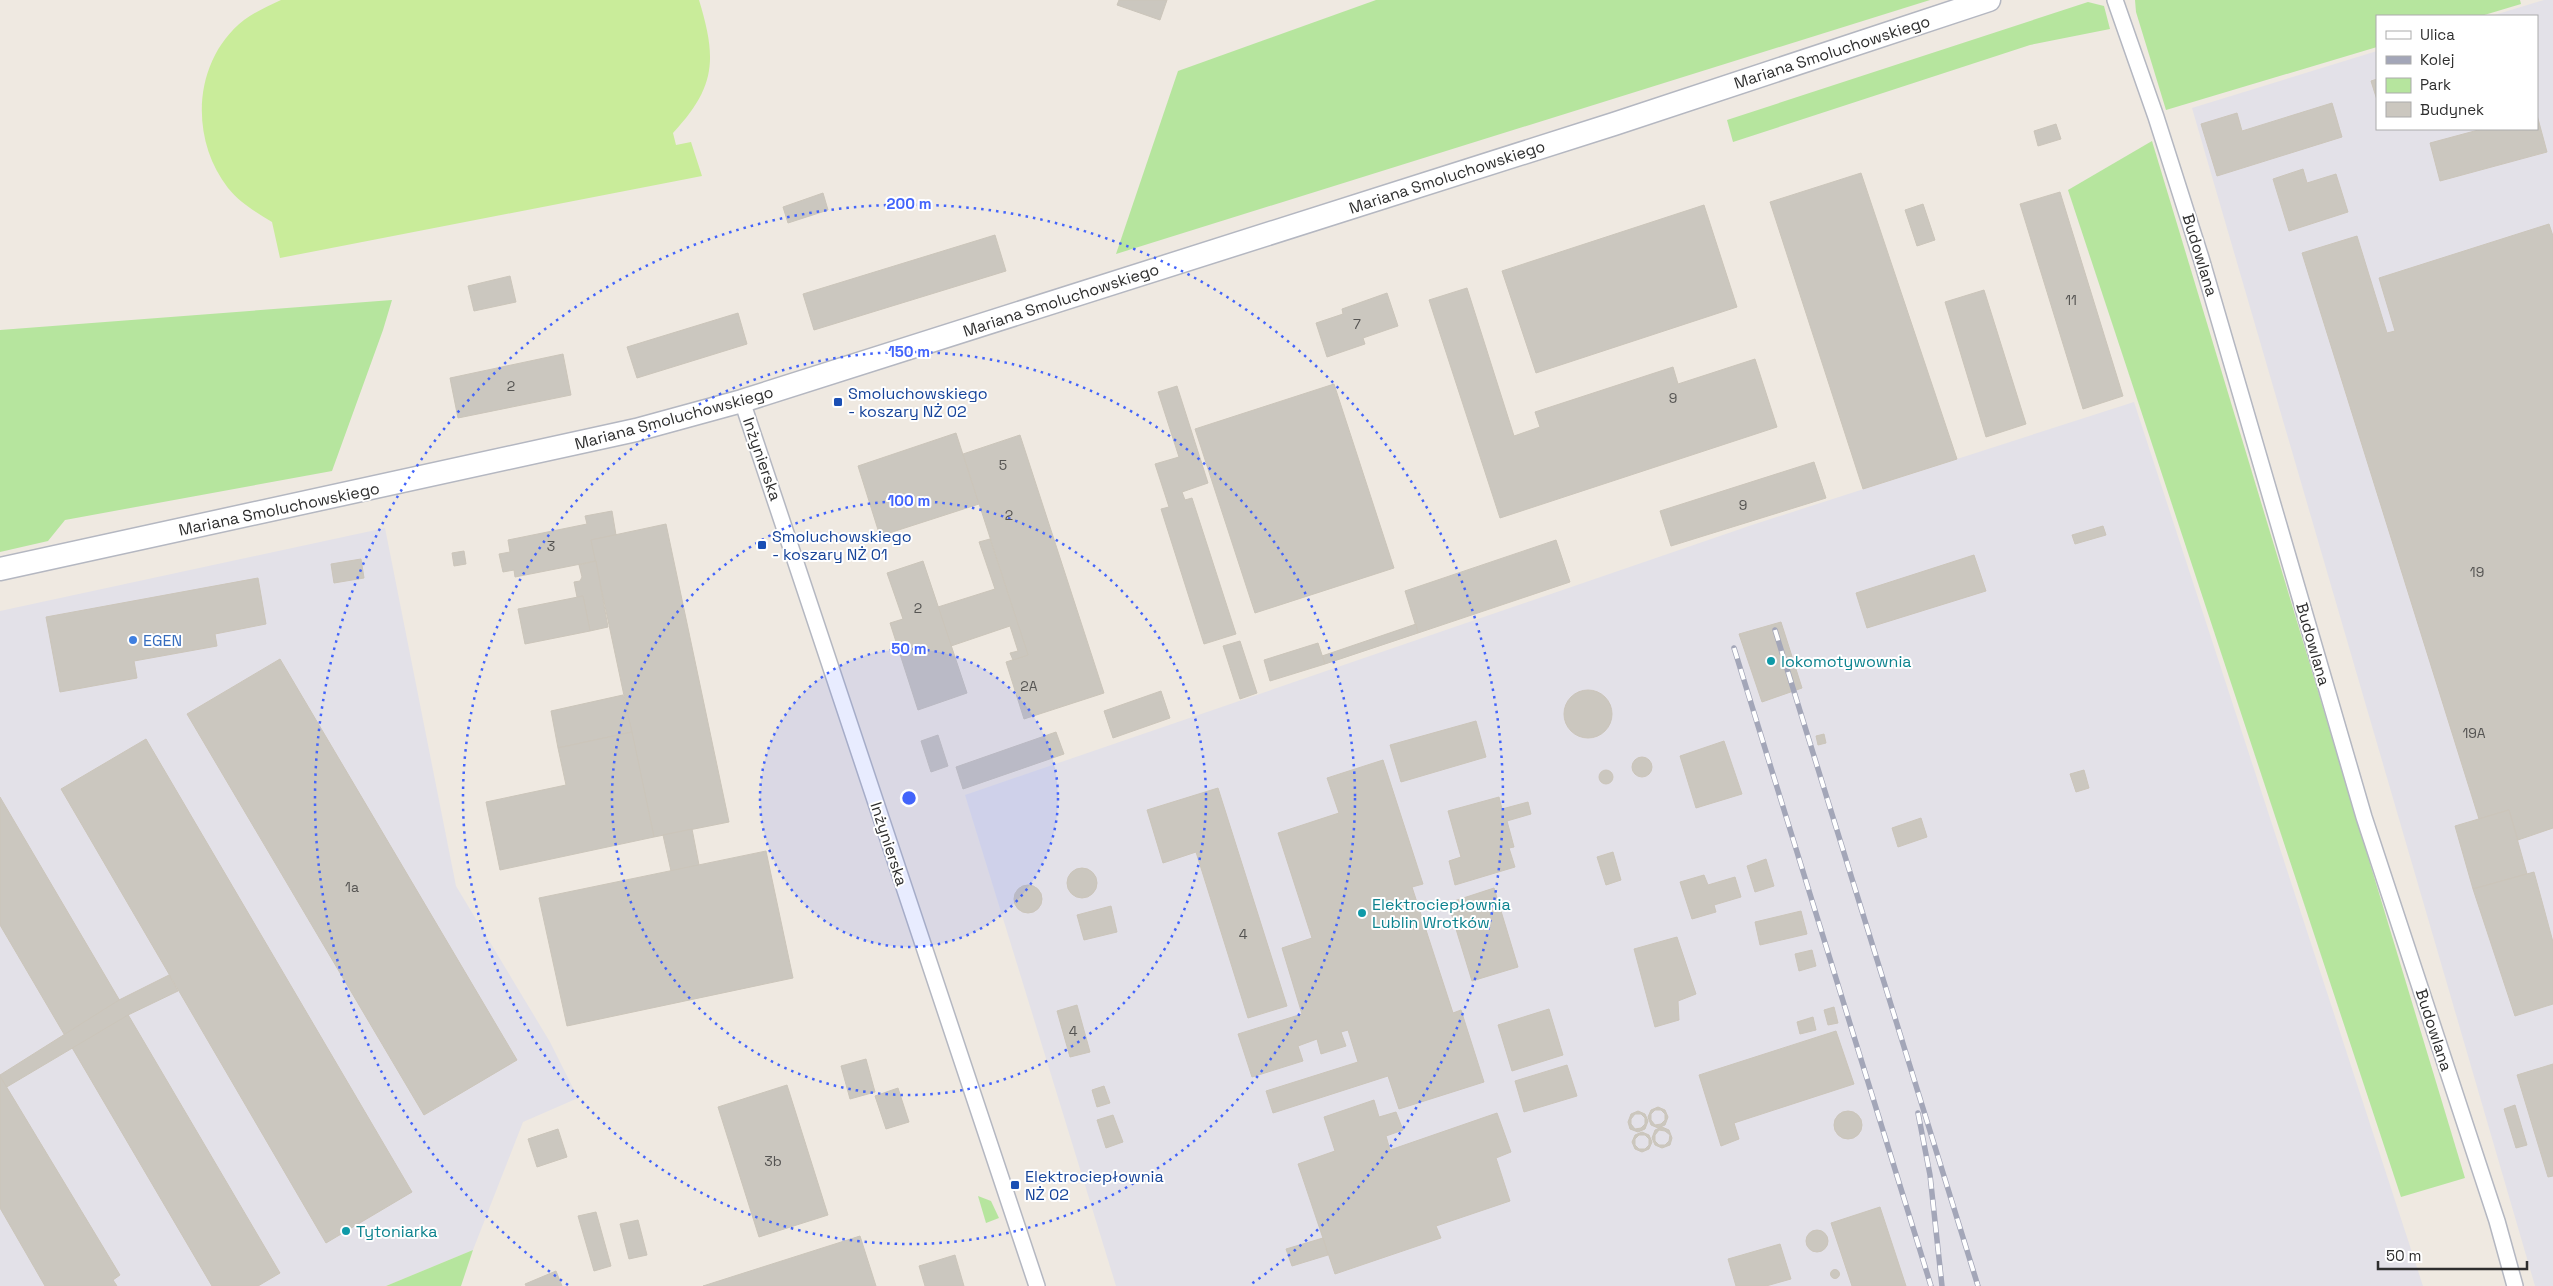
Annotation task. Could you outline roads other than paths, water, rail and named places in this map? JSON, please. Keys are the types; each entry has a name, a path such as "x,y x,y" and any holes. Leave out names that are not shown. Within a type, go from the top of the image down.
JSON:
{"street":[{"name":"Mariana Smoluchowskiego","path":"0,570 636,430 742,401 1614,124 1989,0"},
{"name":"Budowlana","path":"2115,0 2156,117 2201,258 2364,817 2497,1220 2515,1286"},
{"name":"Inżynierska","path":"742,401 1037,1286"}],"railway":[{"path":"1775,630 1978,1286"},
{"path":"1734,648 1931,1286"},
{"path":"1918,1113 1930,1175 1942,1286"}],"place":[{"name":"Smoluchowskiego - koszary NŻ 02","path":"838,402"},
{"name":"Smoluchowskiego - koszary NŻ 01","path":"762,545"},
{"name":"EGEN","path":"133,640"},
{"name":"lokomotywownia","path":"1771,661"},
{"name":"Elektrociepłownia Lublin Wrotków","path":"1362,913"},
{"name":"Elektrociepłownia NŻ 02","path":"1015,1185"},
{"name":"Tytoniarka","path":"346,1231"}]}
